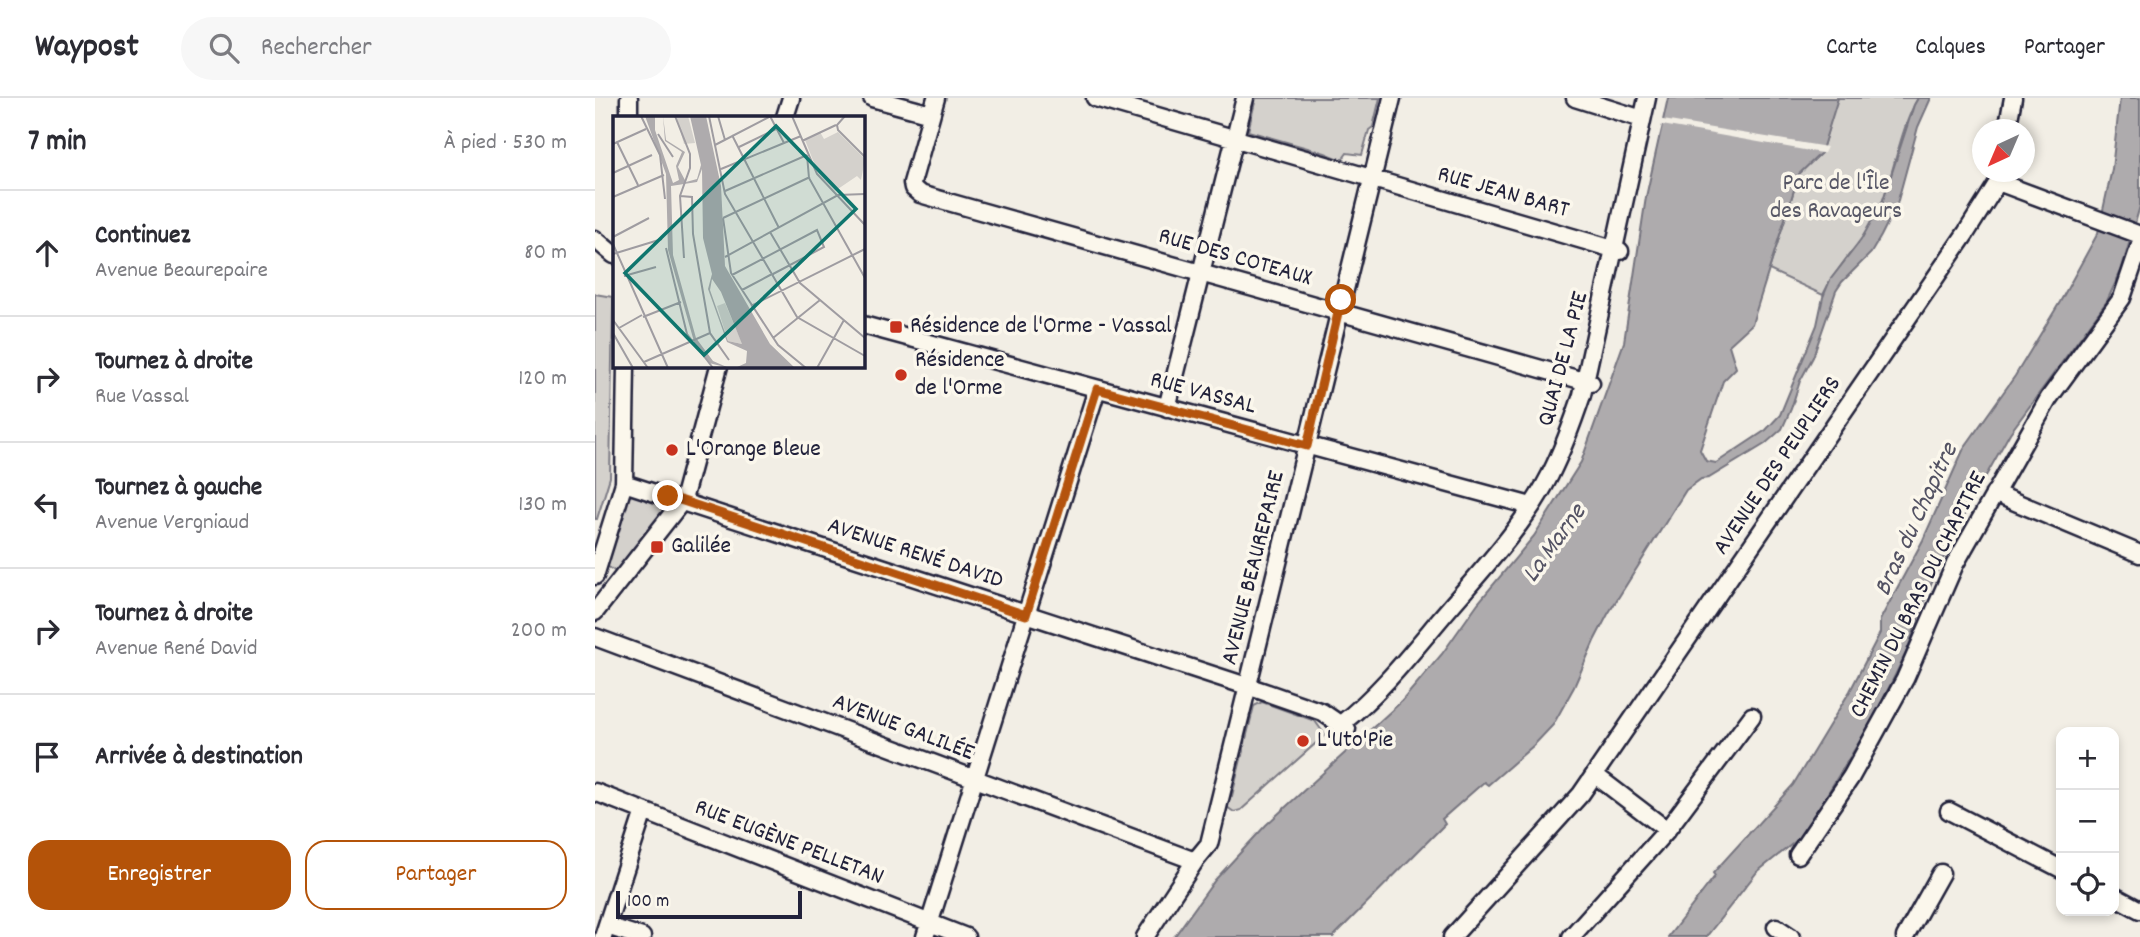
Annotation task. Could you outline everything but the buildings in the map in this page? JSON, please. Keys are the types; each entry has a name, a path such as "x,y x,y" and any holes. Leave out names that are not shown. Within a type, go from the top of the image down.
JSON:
{"street":[{"path":"629,98 629,116"},
{"path":"785,116 790,98"},
{"path":"872,98 933,106"},
{"name":"RUE JEAN BART","path":"1095,98 1618,251"},
{"path":"1167,408 1245,98"},
{"name":"AVENUE BEAUREPAIRE","path":"1195,861 1209,844 1307,446 1369,178 1392,98"},
{"path":"1575,98 1642,119"},
{"name":"QUAI DE LA PIE","path":"1344,727 1392,677 1531,506 1549,476 1589,382 1618,251 1647,98"},
{"path":"2009,119 2013,98"},
{"name":"RUE DES COTEAUX","path":"933,106 912,183 920,194 1589,382"},
{"name":"AVENUE DES PEUPLIERS","path":"1452,937 1595,775 1966,233 1996,182"},
{"path":"2011,182 2140,235"},
{"name":"CHEMIN DU BRAS DU CHAPITRE","path":"1798,855 1855,770 1905,679 1955,564 2049,398 2122,298 2140,245"},
{"name":"RUE VASSAL","path":"865,327 1531,506"},
{"path":"614,587 595,576 624,483 626,368"},
{"path":"595,612 683,500 718,368"},
{"path":"928,930 1097,389"},
{"name":"AVENUE RENÉ DAVID","path":"624,483 1248,686 1322,712 1344,727"},
{"path":"1994,493 2140,554"},
{"name":"AVENUE GALILÉE","path":"595,637 1195,861"},
{"path":"1571,937 1667,830 1752,716"},
{"path":"1595,775 1667,830"},
{"name":"RUE EUGÈNE PELLETAN","path":"595,792 928,930 966,937"},
{"path":"642,937 605,931 644,811"},
{"path":"1949,811 2056,866"},
{"path":"1145,937 1195,861"},
{"path":"1905,937 1941,873"},
{"path":"2119,900 2140,910"},
{"path":"1776,927 1791,937"}],"green space":[{"path":"1256,98 1380,98 1362,155 1347,153 1342,160 1248,131"},
{"name":"Parc de l'Île des Ravageurs","path":"1837,98 1918,98 1907,121 1877,213 1823,295 1769,270 1799,174 1821,153"},
{"path":"595,294 613,297 610,477 597,519 595,519"},
{"path":"631,491 667,504 667,510 620,571 616,572 607,566 627,496"},
{"path":"1262,702 1315,721 1325,735 1241,810 1234,812 1227,807 1229,795 1232,796 1254,706"}],"water":[{"name":"La Marne","path":"1668,98 1838,98 1821,153 1799,174 1752,324 1729,345 1736,368 1723,381 1700,450 1706,461 1716,463 1766,430 1780,415 1817,325 1830,280 1861,240 1883,200 1914,105 1918,98 1931,98 1918,127 1897,204 1871,253 1836,291 1813,357 1800,381 1782,429 1765,444 1686,490 1608,614 1553,725 1488,785 1484,782 1442,819 1445,824 1333,937 1174,937 1215,880 1266,825 1402,701 1534,536 1581,462 1624,342 1646,197"},
{"path":"2120,98 2140,98 2140,206 2121,271 2107,301 2010,433 1960,522 1929,589 1906,653 1875,716 1801,837 1757,872 1706,937 1668,937 1715,876 1713,873 1793,785 1850,691 1880,633 1880,620 1923,540 1964,448 2015,376 2098,233 2112,169"}],"pier":[{"path":"1659,119 1827,147 1824,153 1821,153 1662,125 1659,137 1656,137"}],"place":[{"name":"Résidence de l'Orme - Vassal","path":"896,327"},
{"name":"Résidence de l'Orme","path":"901,375"},
{"name":"L'Orange Bleue","path":"672,450"},
{"name":"Galilée","path":"657,547"},
{"name":"L'Uto'Pie","path":"1303,741"}],"route":[{"path":"668,496 1026,615 1097,389 1307,446 1341,300"}],"water label":[{"name":"Bras du Chapitre","path":"1917,520"}]}
